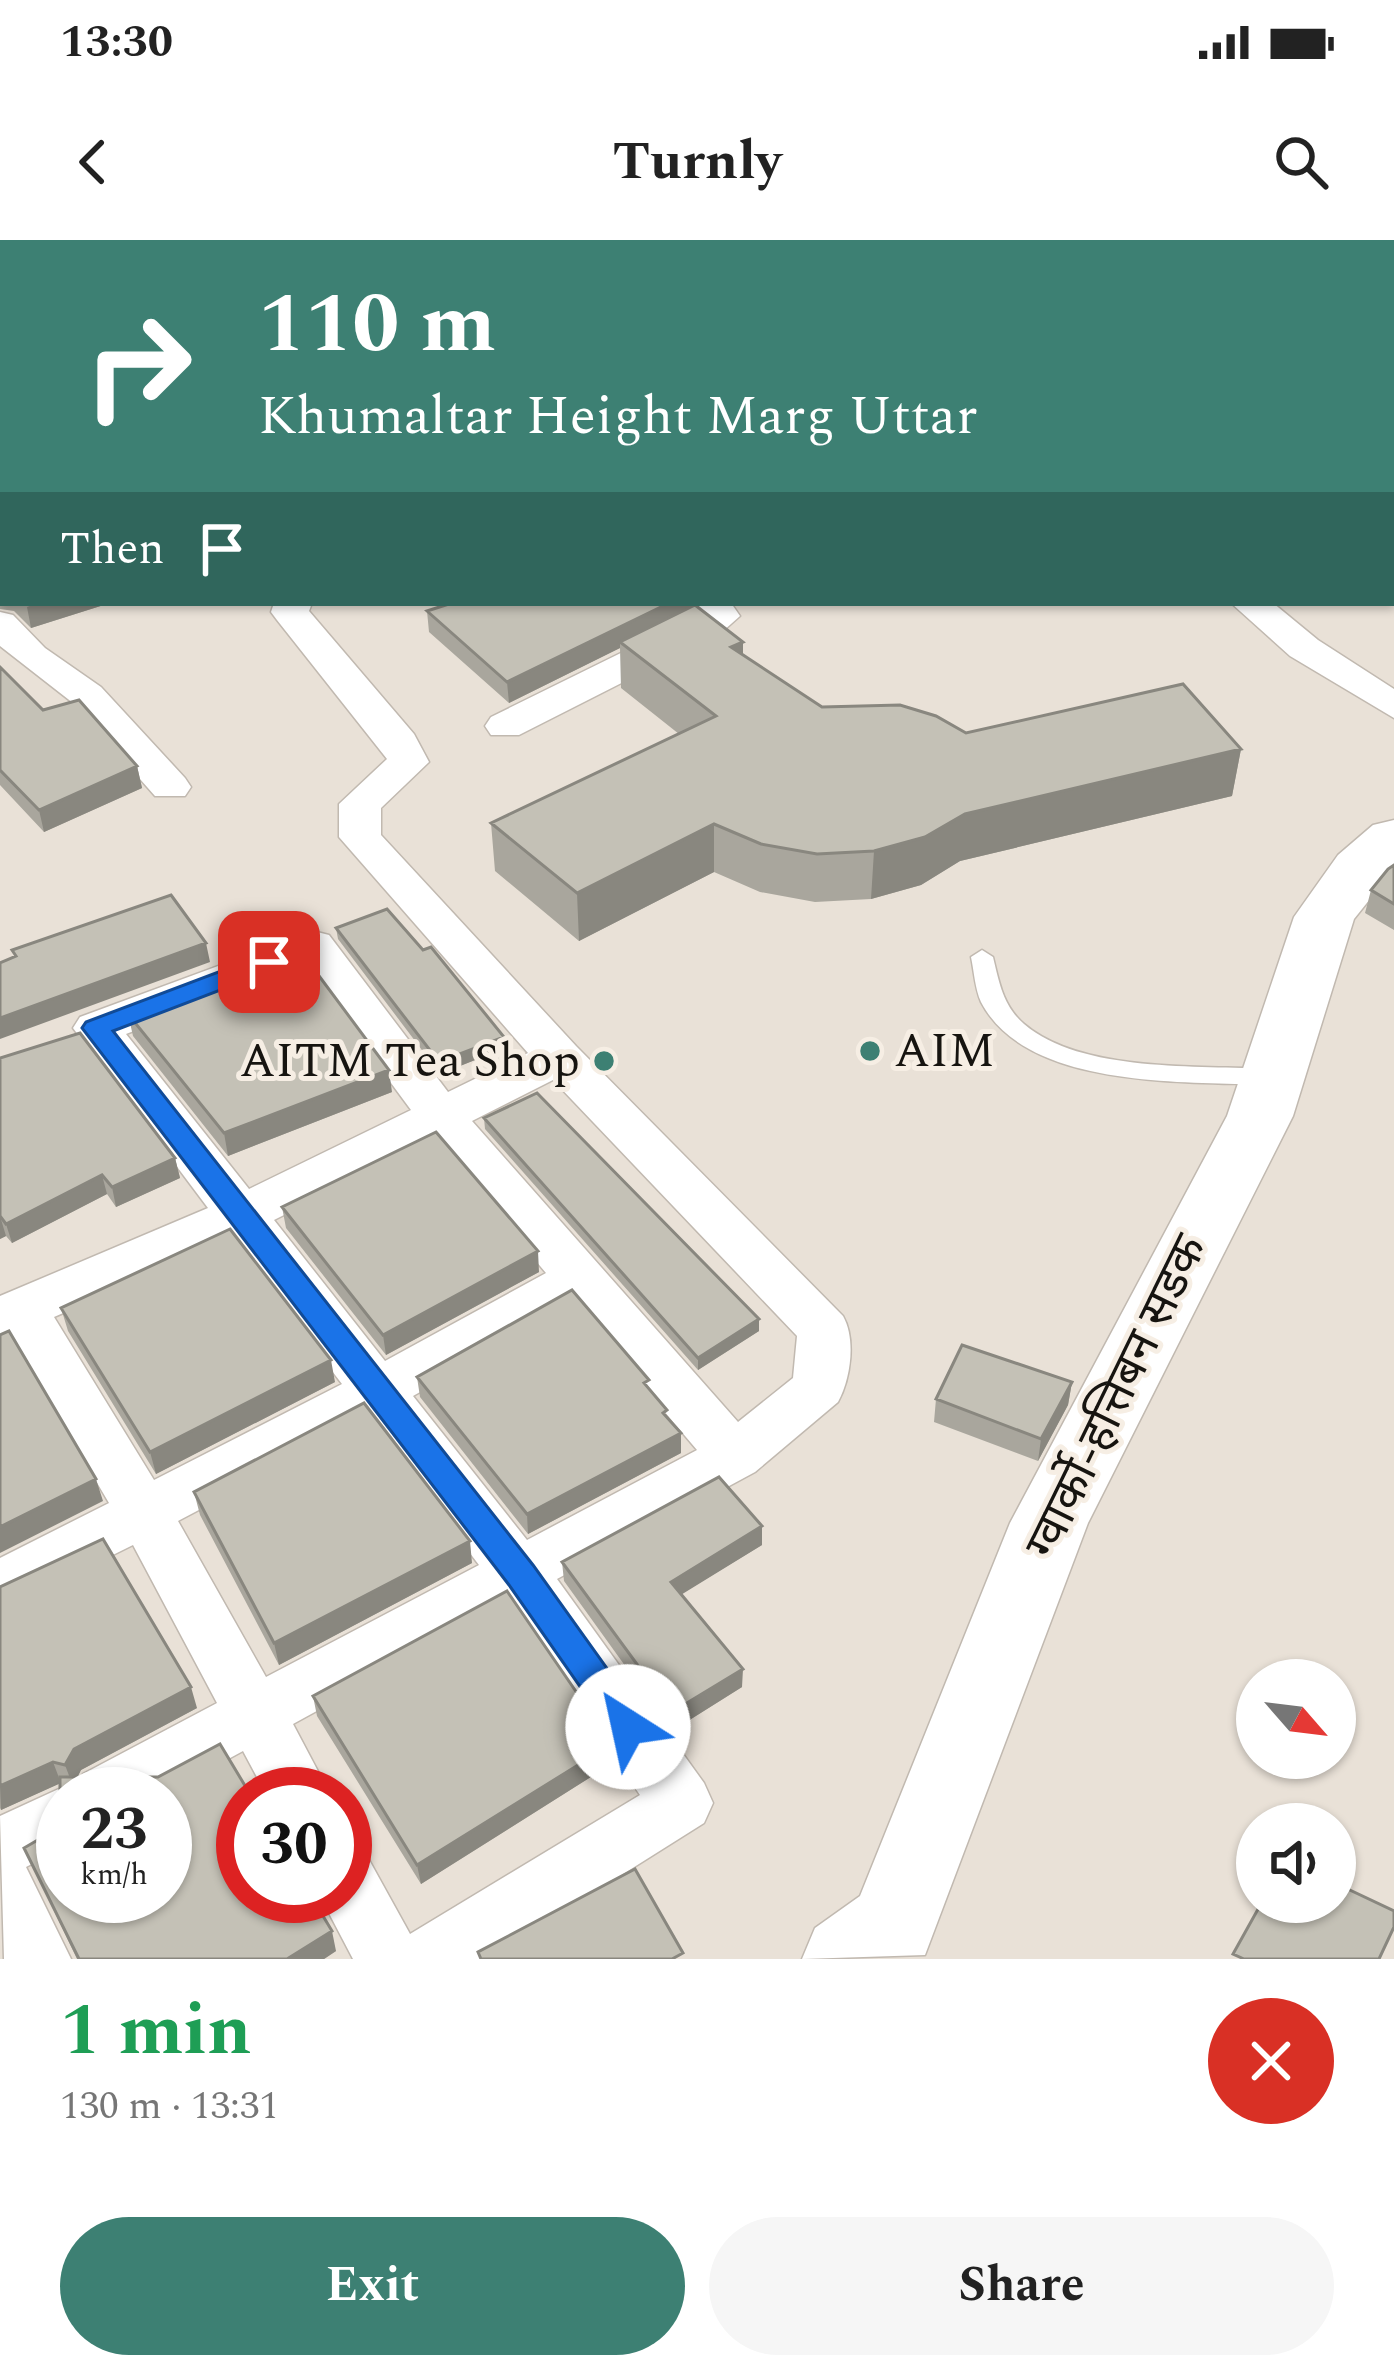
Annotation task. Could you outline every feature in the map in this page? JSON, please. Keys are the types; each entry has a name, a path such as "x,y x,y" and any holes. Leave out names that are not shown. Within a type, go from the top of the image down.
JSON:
{"main road":[{"name":"ग्वार्को-हत्तिबन सडक","path":"890,1948 1049,1523 1260,1116 1324,917 1359,868 1394,838"}],"street":[{"path":"158,1767 735,1456 819,1387 824,1330 559,1057 360,837 360,804 409,762 400,743 290,612 292,606"},
{"path":"505,726 709,624 721,616 714,606"},
{"path":"1254,606 1304,648 1394,706"},
{"path":"0,623 15,661 87,695 170,787"},
{"path":"429,1959 682,1803 521,1575 242,1215 77,1034 313,945 443,1119 735,1456"},
{"path":"284,1767 144,1512 11,1313 242,1215 443,1119 559,1057"},
{"path":"0,1586 379,1390 578,1279"},
{"path":"0,1848 36,1830"},
{"path":"0,1881 38,1959"},
{"path":"369,1923 388,1959"}],"lane":[{"path":"982,957 982,992 1022,1039 1072,1061 1274,1077"}],"building":[{"path":"443,606 663,606 507,682 427,611"},
{"path":"696,606 743,642 731,647 822,707 900,705 936,716 966,733 1183,684 1241,749 965,814 925,837 874,851 817,854 761,844 714,824 577,893 491,823 716,716 620,642"},
{"path":"0,667 43,710 79,700 137,766 39,810 0,770"},
{"path":"1394,865 1394,904 1371,890"},
{"path":"171,895 206,943 0,1018 0,963 16,956 12,950"},
{"path":"387,909 423,950 431,947 504,1037 439,1062 336,928"},
{"path":"299,949 389,1070 224,1133 128,1014"},
{"path":"80,1033 175,1158 112,1187 102,1175 6,1224 0,1216 0,1058"},
{"path":"537,1093 759,1319 698,1358 484,1118"},
{"path":"436,1132 538,1251 383,1335 282,1207"},
{"path":"230,1229 331,1360 150,1452 61,1308"},
{"path":"572,1290 649,1380 644,1383 681,1433 527,1514 417,1377"},
{"path":"9,1331 96,1479 0,1527 0,1335"},
{"path":"962,1345 1072,1382 1041,1439 936,1399"},
{"path":"364,1403 470,1541 274,1643 194,1492"},
{"path":"719,1477 762,1526 671,1582 743,1669 672,1712 562,1562"},
{"path":"103,1539 191,1687 74,1749 65,1765 53,1762 36,1767 0,1786 0,1587"},
{"path":"507,1591 612,1744 417,1865 372,1792 372,1767 357,1767 313,1696"},
{"path":"220,1744 234,1767 216,1767 216,1923 327,1923 332,1931 287,1959 79,1959 61,1923 192,1923 192,1767 177,1767"},
{"path":"36,1841 36,1872 24,1848"},
{"path":"635,1869 683,1953 672,1959 481,1959 478,1952"},
{"path":"1356,1893 1394,1911 1394,1927 1379,1959 1244,1959 1233,1954 1250,1923 1356,1923"}],"place":[{"name":"AIM","path":"870,1051"},
{"name":"AITM Tea Shop","path":"604,1061"}],"route":[{"path":"269,962 96,1028 521,1575 628,1727"}]}
